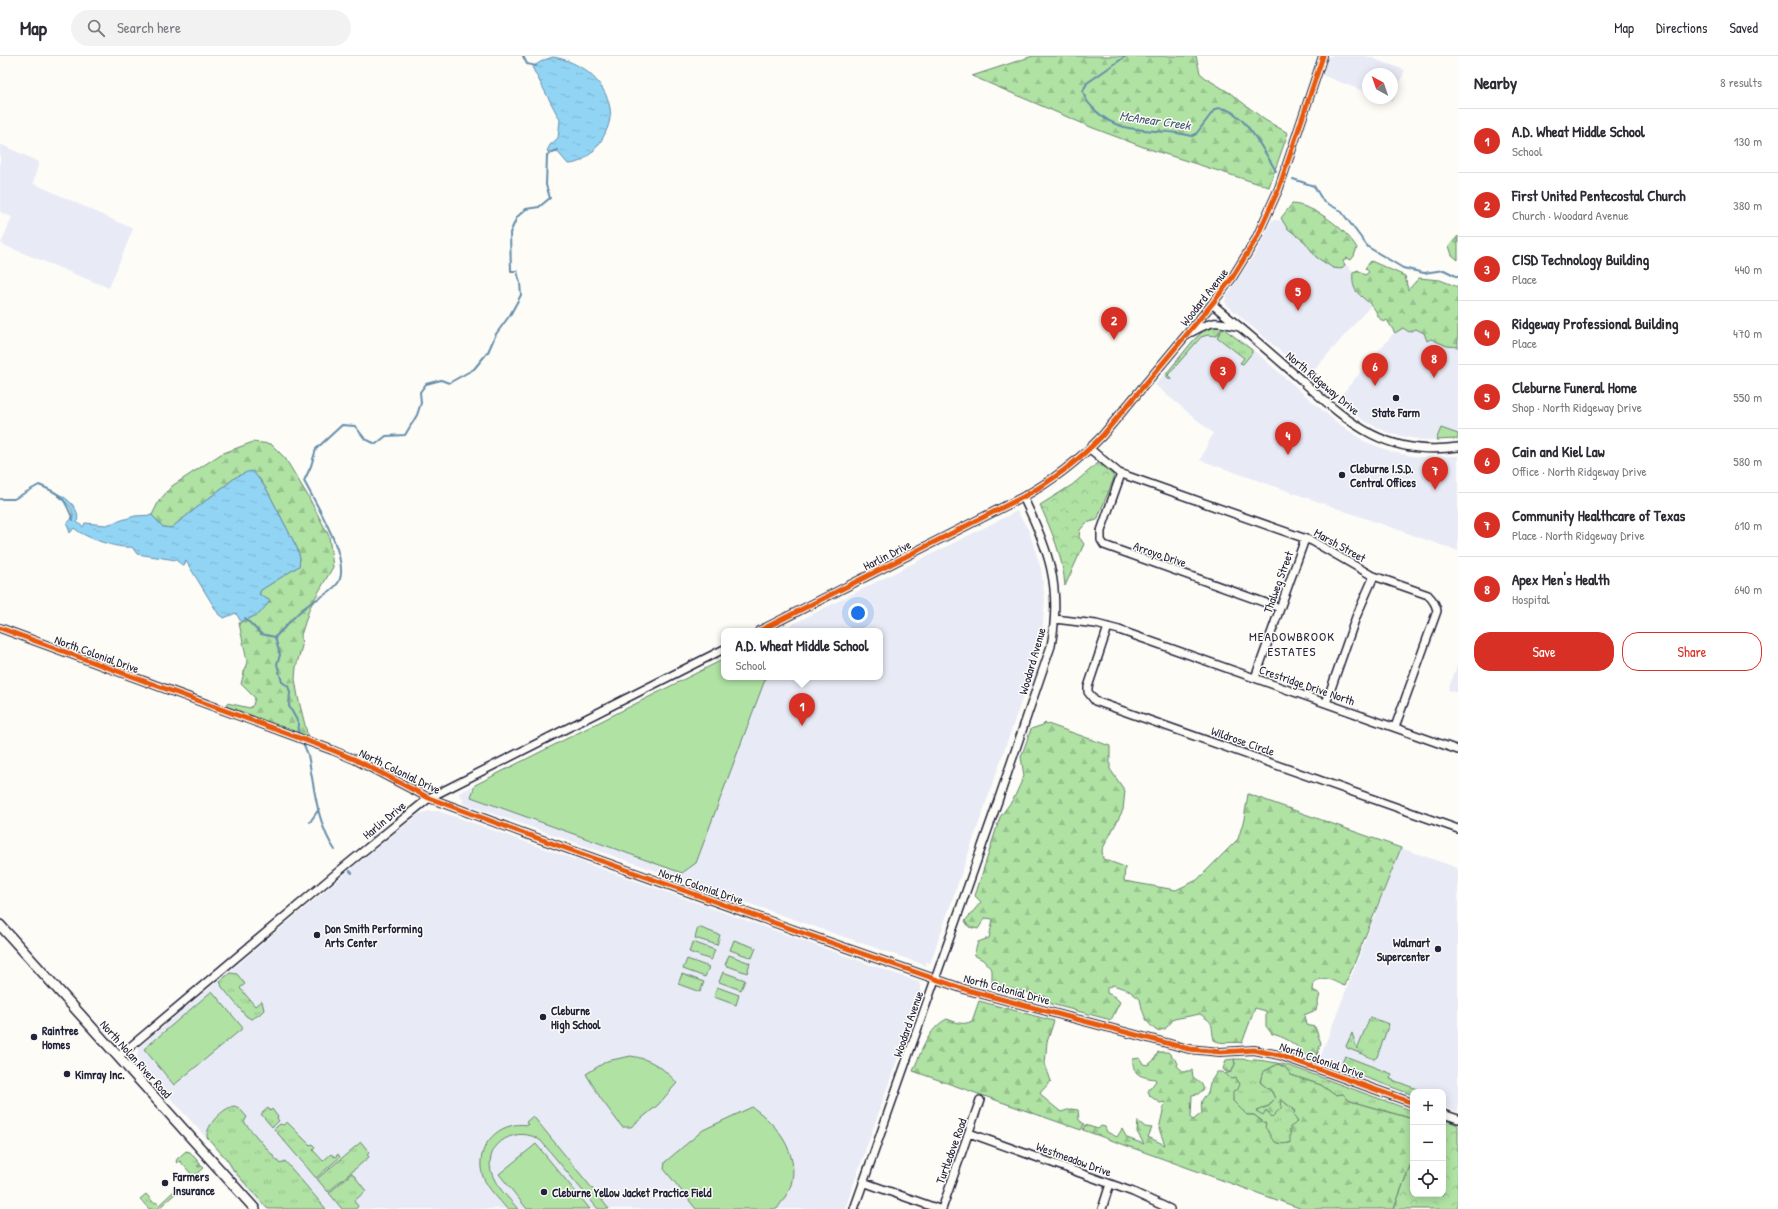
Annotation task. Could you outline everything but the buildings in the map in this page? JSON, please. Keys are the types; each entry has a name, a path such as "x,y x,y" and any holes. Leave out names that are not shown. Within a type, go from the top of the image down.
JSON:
{"main road":[{"name":"North Nolan River Road","path":"0,925 254,1209"}],"street":[{"name":"Woodard Avenue","path":"854,1209 1051,646 1055,619 1054,586 1050,560 1039,530 1023,497 1058,476 1090,449 1188,334 1243,261 1267,217 1279,188 1323,56"},
{"name":"North Ridgeway Drive","path":"1212,304 1241,327 1337,412 1362,430 1384,440 1403,446 1425,448 1458,447"},
{"path":"1188,334 1212,322 1241,327"},
{"name":"Marsh Street","path":"1090,449 1111,468 1121,474 1321,545 1374,576 1428,595 1436,604 1437,611 1396,728"},
{"name":"Arroyo Drive","path":"1121,474 1101,530 1100,540 1104,545 1280,608"},
{"name":"Harlin Drive","path":"765,628 1023,497"},
{"name":"Thalweg Street","path":"1255,678 1305,539"},
{"path":"1326,703 1356,617 1374,576"},
{"name":"Crestridge Drive North","path":"1055,619 1108,627 1458,750"},
{"name":"Wildrose Circle","path":"1108,627 1088,687 1088,692 1095,700 1458,829"},
{"name":"North Colonial Drive","path":"0,628 332,750 356,760 429,798 595,859 935,978 994,997 1189,1049 1220,1052 1254,1050 1279,1055 1410,1102"},
{"name":"Harlin Drive","path":"118,1057 429,798 721,651"},
{"name":"Turtledove Road","path":"941,1209 980,1100"},
{"path":"1446,1115 1458,1119"},
{"name":"Westmeadow Drive","path":"969,1133 1110,1184 1170,1209"},
{"path":"863,1182 941,1209"},
{"path":"1102,1209 1110,1184"}],"shaded area":[{"path":"1329,56 1366,56 1405,70 1398,89 1398,68 1362,68 1362,91 1322,75"},
{"path":"0,144 39,162 33,183 133,229 109,288 1,244 12,217 0,212"},
{"path":"1272,220 1302,222 1379,296 1309,376 1227,305 1225,301 1226,297 1258,249"},
{"path":"1403,322 1458,337 1458,439 1422,440 1391,434 1364,421 1337,400"},
{"path":"1206,326 1220,326 1244,342 1335,421 1364,441 1392,452 1418,457 1458,456 1458,551 1200,460 1213,433 1155,385 1193,339"},
{"path":"1017,511 1029,531 1041,569 1045,599 1042,636 1036,659 931,961 929,964 927,961 925,962 927,966 462,803 464,798 460,797 459,793 721,661 721,680 883,680 883,628 785,628"},
{"path":"1458,663 1458,693 1448,690"},
{"name":"Cleburne High School","path":"429,811 438,811 459,818 919,982 921,991 845,1209 265,1209 231,1170 225,1159 139,1063 137,1055 139,1047 381,844 419,814"},
{"path":"1401,848 1458,868 1458,1112 1446,1108 1446,1089 1410,1089 1410,1094 1345,1070 1328,1058 1319,1060"}],"green space":[{"path":"1033,56 1196,56 1200,73 1207,79 1230,93 1265,120 1288,133 1269,187 1146,148 1093,128 972,76"},
{"path":"1292,204 1301,205 1329,219 1352,241 1357,248 1354,256 1351,260 1347,258 1343,261 1345,265 1341,269 1333,268 1316,257 1305,242 1287,228 1281,218"},
{"path":"1458,236 1458,260 1452,255 1449,246"},
{"path":"1371,261 1405,276 1408,290 1419,278 1440,280 1458,287 1458,347 1447,346 1431,339 1427,341 1424,333 1416,329 1409,332 1403,328 1395,333 1387,320 1384,322 1380,318 1373,307 1357,292 1353,285 1353,272 1358,270 1365,275 1369,272 1365,268"},
{"path":"1218,325 1222,328 1216,336 1208,335 1201,337 1168,375 1172,379 1167,377 1167,373 1193,341 1205,329"},
{"path":"1223,328 1252,350 1252,353 1243,364 1240,363 1244,358 1217,337"},
{"path":"1441,428 1458,434 1458,439 1436,440"},
{"path":"253,442 271,444 285,458 308,496 329,536 333,567 310,607 301,635 302,646 296,667 295,679 298,697 308,737 226,707 227,703 250,708 253,705 255,698 241,684 247,661 239,623 259,614 270,601 259,594 261,590 299,566 300,558 297,548 267,490 259,478 236,477 171,528 163,527 152,515 159,501 172,486 221,454"},
{"path":"1098,463 1112,474 1114,478 1097,520 1086,523 1080,530 1079,537 1084,544 1065,586 1062,565 1053,535 1040,505 1072,485"},
{"path":"721,661 721,680 765,680 696,863 682,873 471,797 475,785"},
{"path":"1045,723 1110,746 1110,769 1125,791 1123,810 1102,850 1103,859 1125,867 1124,881 1176,890 1197,880 1238,839 1244,819 1248,794 1401,848 1345,986 1327,979 1314,982 1313,990 1320,994 1316,1010 1304,1015 1306,1025 1315,1027 1321,1043 1316,1058 1303,1054 1301,1050 1289,1041 1272,1034 1266,1026 1266,1011 1255,1008 1242,1043 1224,1043 1214,1040 1212,1025 1200,1014 1174,1019 1165,1029 1157,1031 1145,1017 1140,999 1128,990 1113,985 1107,988 1107,993 1115,997 1120,1002 1111,1020 1051,1004 1046,997 992,984 992,970 983,960 974,955 978,942 989,938 993,919 985,918 978,929 969,927 965,921 981,902 975,896 1000,817 1014,798 1024,776 1021,757 1031,729"},
{"path":"698,927 720,935 717,945 695,938"},
{"path":"734,940 756,948 752,958 730,950"},
{"path":"693,942 715,950 711,960 689,952"},
{"path":"729,955 750,963 747,973 725,965"},
{"path":"687,959 709,967 705,977 683,969"},
{"path":"723,972 745,980 741,990 719,982"},
{"path":"230,973 237,974 245,984 240,988 255,1006 262,1001 264,1010 259,1015 251,1019 246,1016 222,987 220,981"},
{"path":"682,974 704,982 700,992 678,984"},
{"path":"717,987 739,995 736,1005 714,997"},
{"path":"212,991 243,1028 174,1085 144,1049"},
{"path":"979,1001 1054,1021 1047,1042 1045,1064 1051,1081 1040,1093 1061,1112 1071,1109 1078,1110 1079,1120 1084,1124 1081,1130 913,1071 922,1049 935,1028 947,1019 962,1023 972,1021"},
{"path":"1370,1017 1389,1024 1377,1057 1374,1059 1347,1048 1346,1046 1352,1033 1357,1049"},
{"path":"1158,1052 1168,1052 1178,1063 1177,1066 1184,1072 1192,1070 1193,1077 1201,1083 1204,1089 1198,1094 1192,1095 1191,1118 1193,1120 1202,1113 1202,1102 1208,1093 1210,1083 1217,1072 1222,1072 1231,1079 1236,1078 1240,1084 1238,1089 1233,1091 1233,1101 1247,1115 1254,1115 1266,1124 1265,1127 1273,1141 1279,1143 1290,1143 1290,1127 1298,1122 1293,1115 1295,1111 1282,1100 1281,1108 1272,1117 1266,1110 1263,1115 1256,1111 1269,1106 1275,1098 1272,1092 1260,1082 1263,1072 1278,1064 1286,1068 1291,1075 1321,1085 1335,1095 1343,1094 1350,1101 1410,1118 1410,1166 1394,1209 1302,1209 1083,1130 1085,1125 1098,1129 1101,1126 1105,1127 1107,1132 1117,1137 1122,1129 1127,1138 1144,1144 1137,1132 1138,1121 1145,1127 1152,1128 1148,1137 1165,1145 1159,1129 1165,1102 1160,1103 1150,1096 1148,1091 1156,1081 1155,1079 1138,1074 1134,1069 1133,1064 1133,1059 1140,1058 1143,1064 1148,1065 1154,1060"},
{"path":"631,1056 645,1059 657,1065 677,1083 658,1105 631,1127 622,1127 601,1099 586,1074 607,1061"},
{"path":"1345,1056 1392,1074 1390,1079 1417,1089 1410,1089 1410,1094 1345,1070 1342,1063"},
{"path":"1234,1059 1248,1059 1276,1063 1290,1066 1410,1110 1410,1118 1350,1101 1343,1094 1335,1095 1321,1085 1291,1075 1286,1068 1278,1064 1263,1072 1260,1082 1272,1092 1275,1098 1269,1106 1262,1108 1266,1110 1282,1100 1293,1111 1297,1119 1296,1129 1290,1143 1279,1143 1273,1141 1264,1127 1266,1124 1254,1115 1247,1115 1233,1101 1231,1079 1225,1074 1231,1072 1235,1064"},
{"path":"1234,1059 1235,1064 1231,1072 1226,1072 1223,1069 1226,1060"},
{"path":"234,1106 239,1108 247,1117 244,1122 280,1164 285,1161 326,1209 268,1209 234,1171 228,1161 207,1137 207,1132 212,1122 220,1114"},
{"path":"752,1107 769,1121 777,1130 789,1150 793,1173 791,1185 788,1191 777,1209 696,1209 664,1169 665,1162 703,1130"},
{"path":"268,1108 270,1111 272,1109 279,1121 272,1127 261,1114"},
{"path":"533,1116 609,1209 598,1209 541,1141 532,1136 523,1134 514,1135 498,1144 490,1161 491,1171 496,1182 518,1209 507,1209 494,1194 483,1177 481,1166 485,1146 498,1131 517,1125 528,1125 526,1122"},
{"path":"1446,1120 1458,1125 1458,1209 1394,1209 1410,1166 1410,1197 1446,1197"},
{"path":"287,1122 310,1145 312,1144 315,1147 313,1150 323,1161 331,1154 335,1157 338,1154 340,1157 316,1178 274,1129 280,1124 283,1125"},
{"path":"361,1142 369,1152 367,1154 369,1157 328,1192 317,1179"},
{"name":"Cleburne Yellow Jacket Practice Field","path":"536,1144 590,1209 527,1209 499,1174"},
{"path":"186,1151 190,1152 201,1165 198,1165 198,1167 202,1166 204,1168 190,1180 192,1175 180,1161 177,1163 176,1162 177,1159"},
{"path":"352,1173 366,1191 354,1201 358,1206 356,1209 342,1209 329,1193"},
{"path":"175,1190 177,1192 158,1209 149,1209 140,1199 146,1194 154,1203 156,1202 159,1205"}],"water":[{"path":"553,57 572,63 581,68 597,81 603,89 610,108 608,126 599,144 584,159 576,163 568,164 556,150 550,152 547,151 550,145 558,138 560,120 532,67"},
{"path":"253,471 267,490 297,548 300,558 299,566 261,590 259,594 270,601 259,614 241,622 236,613 224,618 219,615 186,561 184,565 182,565 176,560 137,554 132,547 110,545 93,539 74,528 70,533 67,524 73,517 73,513 68,505 58,496 58,494 62,496 73,505 77,513 77,522 83,527 85,523 106,525 135,516 152,515 163,527 171,528 236,477"}],"waterway":[{"path":"523,56 527,64 536,66"},
{"name":"McAnear Creek","path":"1126,56 1087,83 1083,91 1089,104 1096,111 1118,125 1142,130 1180,133 1192,136 1196,134 1215,109 1224,109 1234,113 1251,131 1276,171"},
{"path":"298,733 299,724 289,706 290,692 288,686 282,682 277,664 280,655 275,637 304,608 335,587 341,573 340,561 330,532 304,481 311,466 316,449 342,425 355,426 365,439 376,444 386,436 405,435 417,415 421,403 420,392 426,384 441,380 449,383 474,369 488,352 496,334 510,315 521,295 517,271 511,271 510,233 517,217 526,209 539,207 550,198 546,185 547,155 558,150"},
{"name":"McAnear Creek","path":"1293,179 1314,186 1323,201 1341,211 1368,247 1403,268 1424,273 1444,270 1458,277"},
{"path":"0,499 14,499 39,485 61,497 73,520"},
{"path":"245,618 261,634 275,637"},
{"path":"304,745 308,755 320,817 324,829 335,850"},
{"path":"310,822 319,809"}],"cycle path":[{"path":"765,628 1023,497 1065,470 1102,436 1212,304 1232,278 1256,239 1279,188 1323,56"},
{"path":"0,628 332,750 356,760 429,798 803,933 967,990 1189,1049 1220,1052 1254,1050 1279,1055 1410,1102"}],"place":[{"name":"Cleburne Funeral Home","path":"1298,311"},
{"name":"First United Pentecostal Church","path":"1114,340"},
{"name":"Apex Men's Health","path":"1434,378"},
{"name":"Cain and Kiel Law","path":"1375,386"},
{"name":"CISD Technology Building","path":"1223,390"},
{"name":"State Farm","path":"1396,398"},
{"name":"Ridgeway Professional Building","path":"1288,455"},
{"name":"Cleburne I.S.D. Central Offices","path":"1342,475"},
{"name":"Community Healthcare of Texas","path":"1435,490"},
{"name":"A.D. Wheat Middle School","path":"802,726"},
{"name":"Don Smith Performing Arts Center","path":"317,935"},
{"name":"Walmart Supercenter","path":"1438,949"},
{"name":"Cleburne High School","path":"543,1017"},
{"name":"Raintree Homes","path":"34,1037"},
{"name":"Kimray Inc.","path":"67,1074"},
{"name":"Farmers Insurance","path":"165,1183"},
{"name":"Cleburne Yellow Jacket Practice Field","path":"544,1192"}],"district":[{"name":"MEADOWBROOK ESTATES","path":"1292,644"}]}
